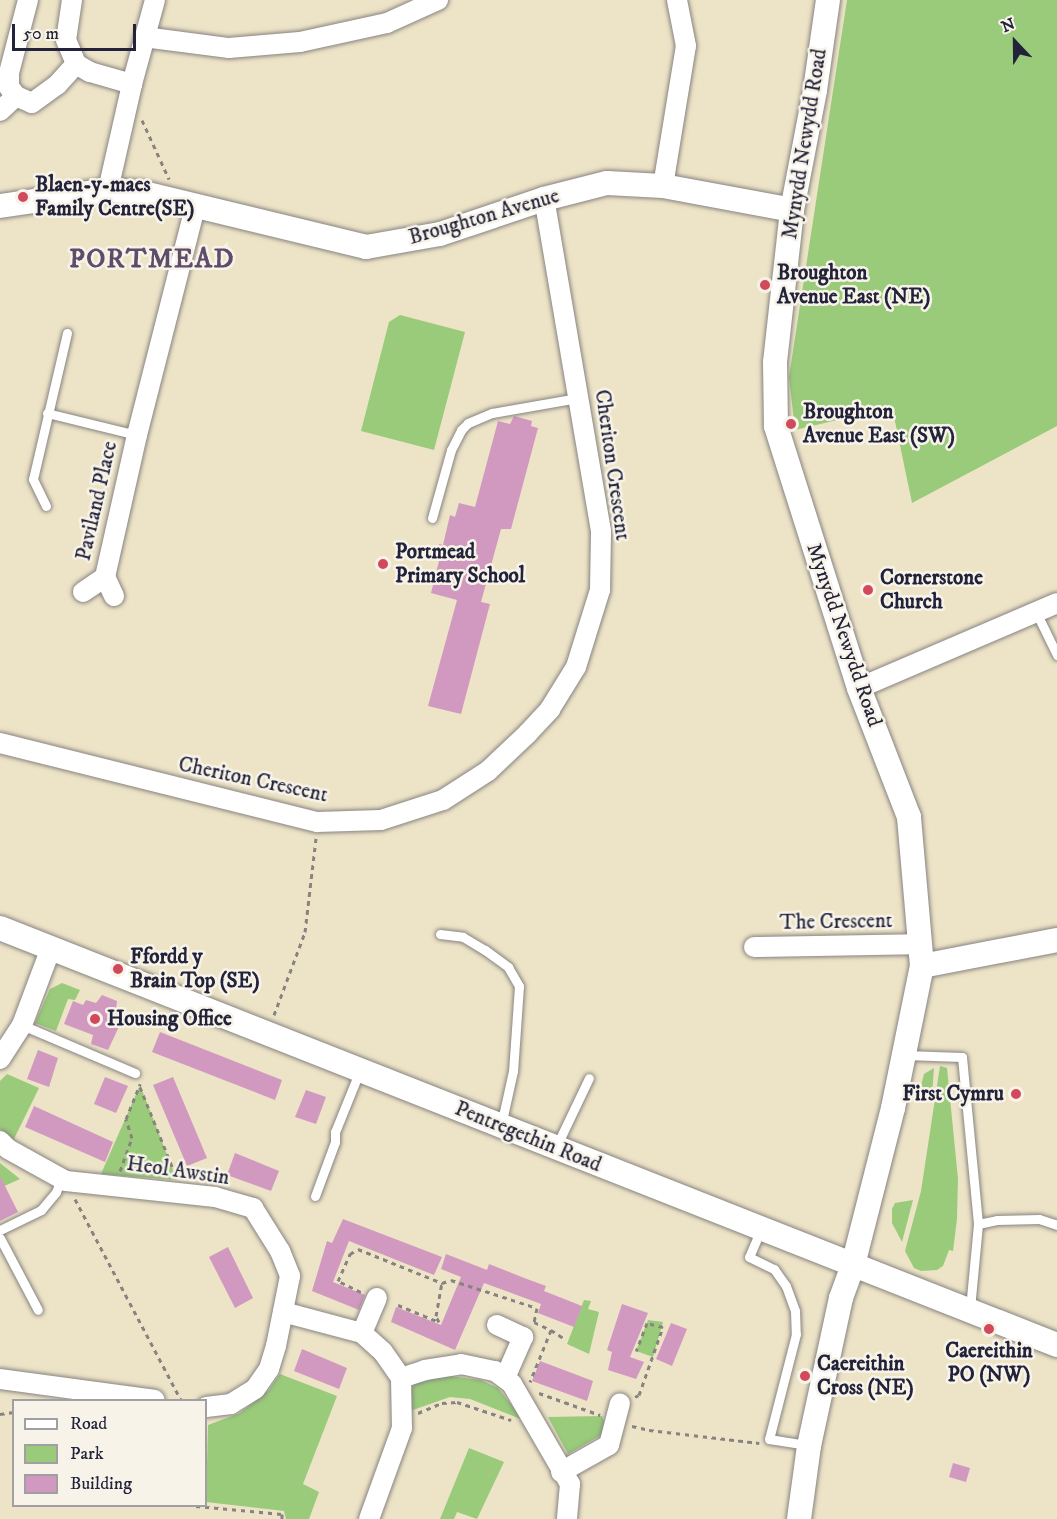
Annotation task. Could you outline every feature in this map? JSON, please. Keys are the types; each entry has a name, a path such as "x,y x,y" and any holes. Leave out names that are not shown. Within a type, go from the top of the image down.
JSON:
{"street":[{"path":"28,0 9,74 9,87 16,96 32,103 57,85 76,64"},
{"path":"72,0 66,40 76,64 131,92"},
{"path":"108,190 155,0"},
{"path":"144,38 229,48 300,42 387,23 438,0"},
{"path":"663,186 686,46 677,0"},
{"name":"Mynydd Newydd Road","path":"799,1519 809,1446 841,1298 853,1265 904,1055 921,955 909,817 860,688 776,426 775,362 792,210 815,90 828,0"},
{"path":"0,111 16,96"},
{"name":"Broughton Avenue","path":"0,206 108,190 169,197 366,247 440,234 544,199 607,183 663,186 792,210"},
{"name":"Cheriton Crescent","path":"0,743 317,822 381,820 443,800 488,771 528,733 550,709 576,667 600,590 601,531 544,199"},
{"name":"Paviland Place","path":"114,596 105,577 137,435 196,204"},
{"name":"Paviland Place","path":"83,592 105,577"},
{"path":"860,688 1057,603"},
{"name":"Pentregethin Road","path":"0,928 1057,1345"},
{"path":"921,955 1057,940"},
{"name":"The Crescent","path":"754,947 921,955"},
{"path":"0,1059 22,1025 51,948"},
{"name":"Heol Awstin","path":"0,1141 8,1149 63,1180 214,1197 253,1208 280,1251 290,1276 283,1312 268,1369 255,1389 231,1404 207,1407"},
{"path":"362,1333 371,1296"},
{"path":"283,1312 362,1333 382,1352 401,1378 403,1416 395,1454 369,1519"},
{"path":"497,1325 523,1337 515,1384"},
{"path":"401,1378 425,1370 461,1364 495,1371 515,1384 532,1420 570,1484 567,1519"},
{"path":"0,1379 87,1396 132,1399"},
{"path":"561,1472 609,1445 617,1412"}],"lane":[{"path":"46,506 33,479 67,333"},
{"path":"432,518 451,450 456,437 468,423 492,413 578,398"},
{"name":"Paviland Place","path":"48,413 137,435"},
{"path":"1036,612 1057,655"},
{"path":"440,934 463,937 485,950 508,967 519,986 513,1071 501,1125"},
{"path":"22,1025 135,1073"},
{"path":"904,1055 962,1057 978,1224 970,1311"},
{"path":"315,1196 335,1142 335,1132 360,1070"},
{"path":"556,1148 589,1078"},
{"path":"0,1230 41,1210 63,1180"},
{"path":"978,1224 997,1220 1039,1219 1057,1225"},
{"path":"761,1229 749,1257 774,1269 786,1286 795,1311 796,1334 769,1439 809,1446"},
{"path":"0,1238 38,1310"}],"path":[{"path":"131,92 172,185 169,197"},
{"path":"267,1033 305,932 317,822"},
{"path":"135,1073 140,1078 140,1085 177,1180 179,1193"},
{"path":"115,1187 132,1138 126,1119 140,1085"},
{"path":"63,1180 180,1399"},
{"path":"371,1296 338,1281 350,1254 358,1249 442,1283 451,1280 537,1308 534,1322 565,1339"},
{"path":"398,1305 439,1322 436,1316 442,1283"},
{"path":"617,1412 639,1395 663,1327 647,1323 636,1351"},
{"path":"551,1330 515,1384 617,1412 649,1431 756,1444 769,1439"},
{"path":"403,1416 442,1403 457,1402 479,1407 523,1425 532,1420"},
{"path":"207,1507 282,1514 282,1519"}],"green space":[{"path":"847,0 1057,0 1057,426 912,503 892,407 795,430 789,377"},
{"path":"400,315 465,332 434,450 361,431 389,322"},
{"path":"62,983 80,990 75,1000 68,999 56,1031 35,1023 50,989"},
{"path":"940,1066 947,1068 958,1179 957,1219 953,1251 949,1250 943,1266 937,1270 921,1271 914,1268 905,1251 921,1191"},
{"path":"934,1068 932,1094 919,1093 924,1074"},
{"path":"7,1074 39,1088 13,1141 0,1129 0,1081"},
{"path":"140,1085 177,1180 101,1174"},
{"path":"0,1163 20,1179 0,1188"},
{"path":"913,1200 902,1242 892,1223 892,1209 895,1203"},
{"path":"584,1300 591,1301 588,1309 599,1312 589,1354 567,1344"},
{"path":"648,1320 663,1322 653,1357 636,1351"},
{"path":"280,1374 337,1396 303,1484 319,1492 309,1519 286,1519 284,1511 207,1502 208,1425 240,1413 268,1391"},
{"path":"448,1376 481,1380 498,1388 523,1420 470,1399 450,1397 410,1411 409,1394 415,1383"},
{"path":"602,1416 605,1424 603,1434 568,1454 548,1417"},
{"path":"469,1448 504,1462 477,1519 457,1512 454,1519 440,1519"}],"building":[{"path":"514,416 532,421 531,426 538,428 511,529 501,529 481,602 490,604 461,714 428,706 457,600 431,593 439,561 435,560 439,544 443,545 450,515 455,517 459,503 475,507 498,421 510,424"},
{"name":"Housing Office","path":"102,995 117,1001 116,1010 125,1014 108,1050 91,1044 93,1035 64,1024 73,1001 83,1005 86,1000 96,1003"},
{"path":"160,1032 282,1080 275,1100 152,1052"},
{"path":"38,1050 58,1058 49,1087 27,1079"},
{"path":"105,1077 128,1086 116,1113 94,1104"},
{"path":"173,1077 207,1158 187,1166 153,1085"},
{"path":"306,1090 326,1097 316,1124 295,1117"},
{"path":"34,1106 113,1142 105,1162 25,1127"},
{"path":"235,1153 279,1171 271,1191 227,1175"},
{"path":"0,1176 18,1212 0,1221"},
{"path":"343,1219 442,1257 434,1275 349,1241 333,1282 365,1295 359,1310 312,1291 327,1241 332,1243"},
{"path":"228,1247 253,1298 235,1308 209,1257"},
{"path":"446,1254 487,1270 489,1264 546,1286 544,1291 582,1306 574,1327 538,1313 541,1304 484,1283 455,1350 391,1322 396,1307 441,1325 461,1277 441,1269"},
{"path":"622,1304 648,1313 630,1357 644,1362 636,1379 608,1370 612,1352 607,1350"},
{"path":"671,1323 687,1329 672,1366 656,1359"},
{"path":"302,1349 347,1368 339,1389 294,1371"},
{"path":"540,1361 593,1381 587,1401 532,1381"},
{"path":"953,1463 970,1468 966,1482 949,1477"}],"place":[{"name":"Blaen-y-maes Family Centre(SE)","path":"23,197"},
{"name":"Broughton Avenue East (NE)","path":"765,285"},
{"name":"Broughton Avenue East (SW)","path":"791,424"},
{"name":"Portmead Primary School","path":"383,564"},
{"name":"Cornerstone Church","path":"868,590"},
{"name":"Ffordd y Brain Top (SE)","path":"118,969"},
{"name":"Housing Office","path":"95,1019"},
{"name":"First Cymru","path":"1016,1094"},
{"name":"Caereithin PO (NW)","path":"989,1329"},
{"name":"Caereithin Cross (NE)","path":"805,1376"}],"district":[{"name":"PORTMEAD","path":"152,260"}]}
